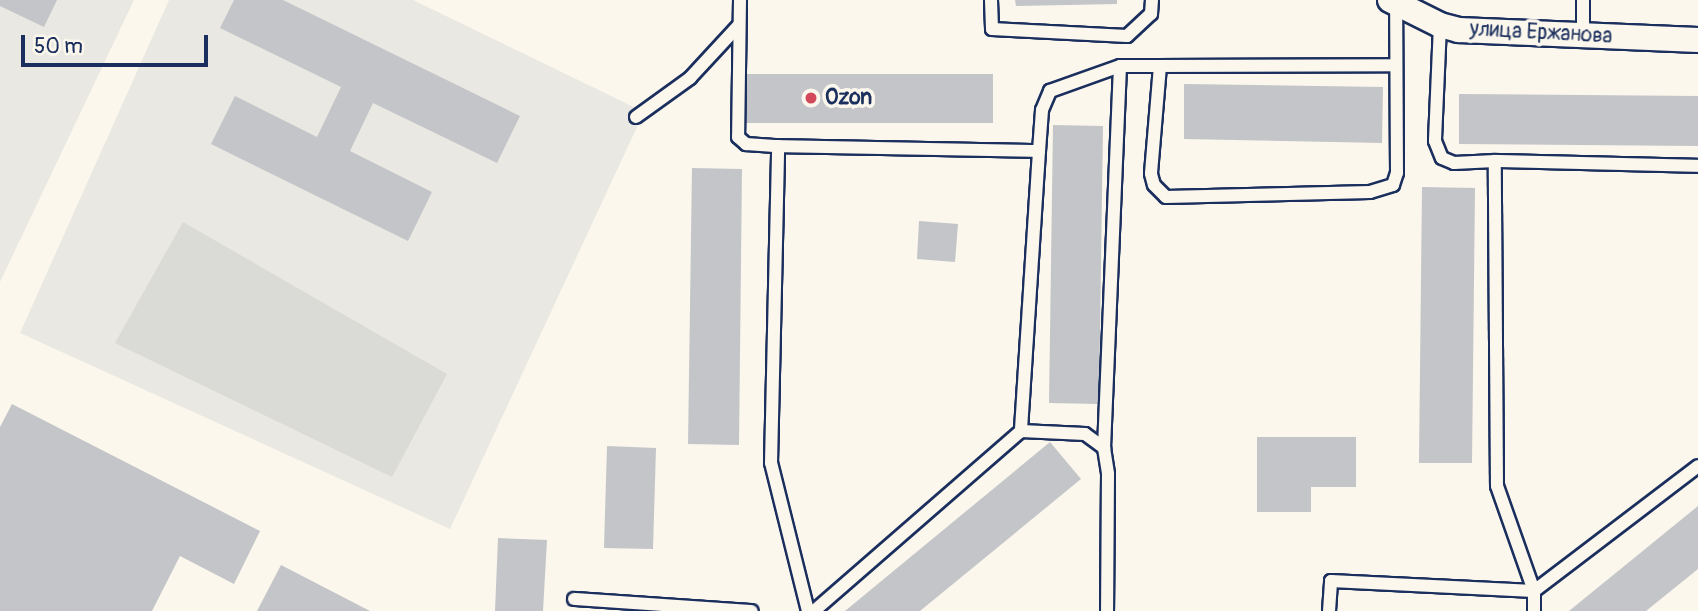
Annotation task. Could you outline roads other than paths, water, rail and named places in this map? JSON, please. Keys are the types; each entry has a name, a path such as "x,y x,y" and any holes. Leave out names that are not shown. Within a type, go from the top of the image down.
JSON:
{"street":[{"name":"улица Ержанова","path":"1393,1 1440,25 1459,30 1698,40"}],"lane":[{"path":"740,0 738,137 746,144 1039,151"},
{"path":"991,0 992,29 1127,36 1151,14 1152,0"},
{"path":"1583,0 1583,35"},
{"path":"1160,66 1151,174 1154,185 1166,197 1370,192 1392,185 1396,173 1393,1"},
{"path":"636,117 690,78 739,25"},
{"path":"1440,25 1435,141 1442,158 1454,163 1495,160 1698,166"},
{"path":"1021,431 1042,110 1050,91 1120,66 1395,65"},
{"path":"1107,611 1108,474 1104,448 1120,66"},
{"path":"778,146 771,463 811,611 1021,431 1085,434 1104,448"},
{"path":"1495,160 1497,486 1534,591 1534,611"},
{"path":"1329,611 1331,581 1534,591 1698,466"},
{"path":"574,599 752,611"}],"place":[{"name":"Ozon","path":"811,98"}]}
